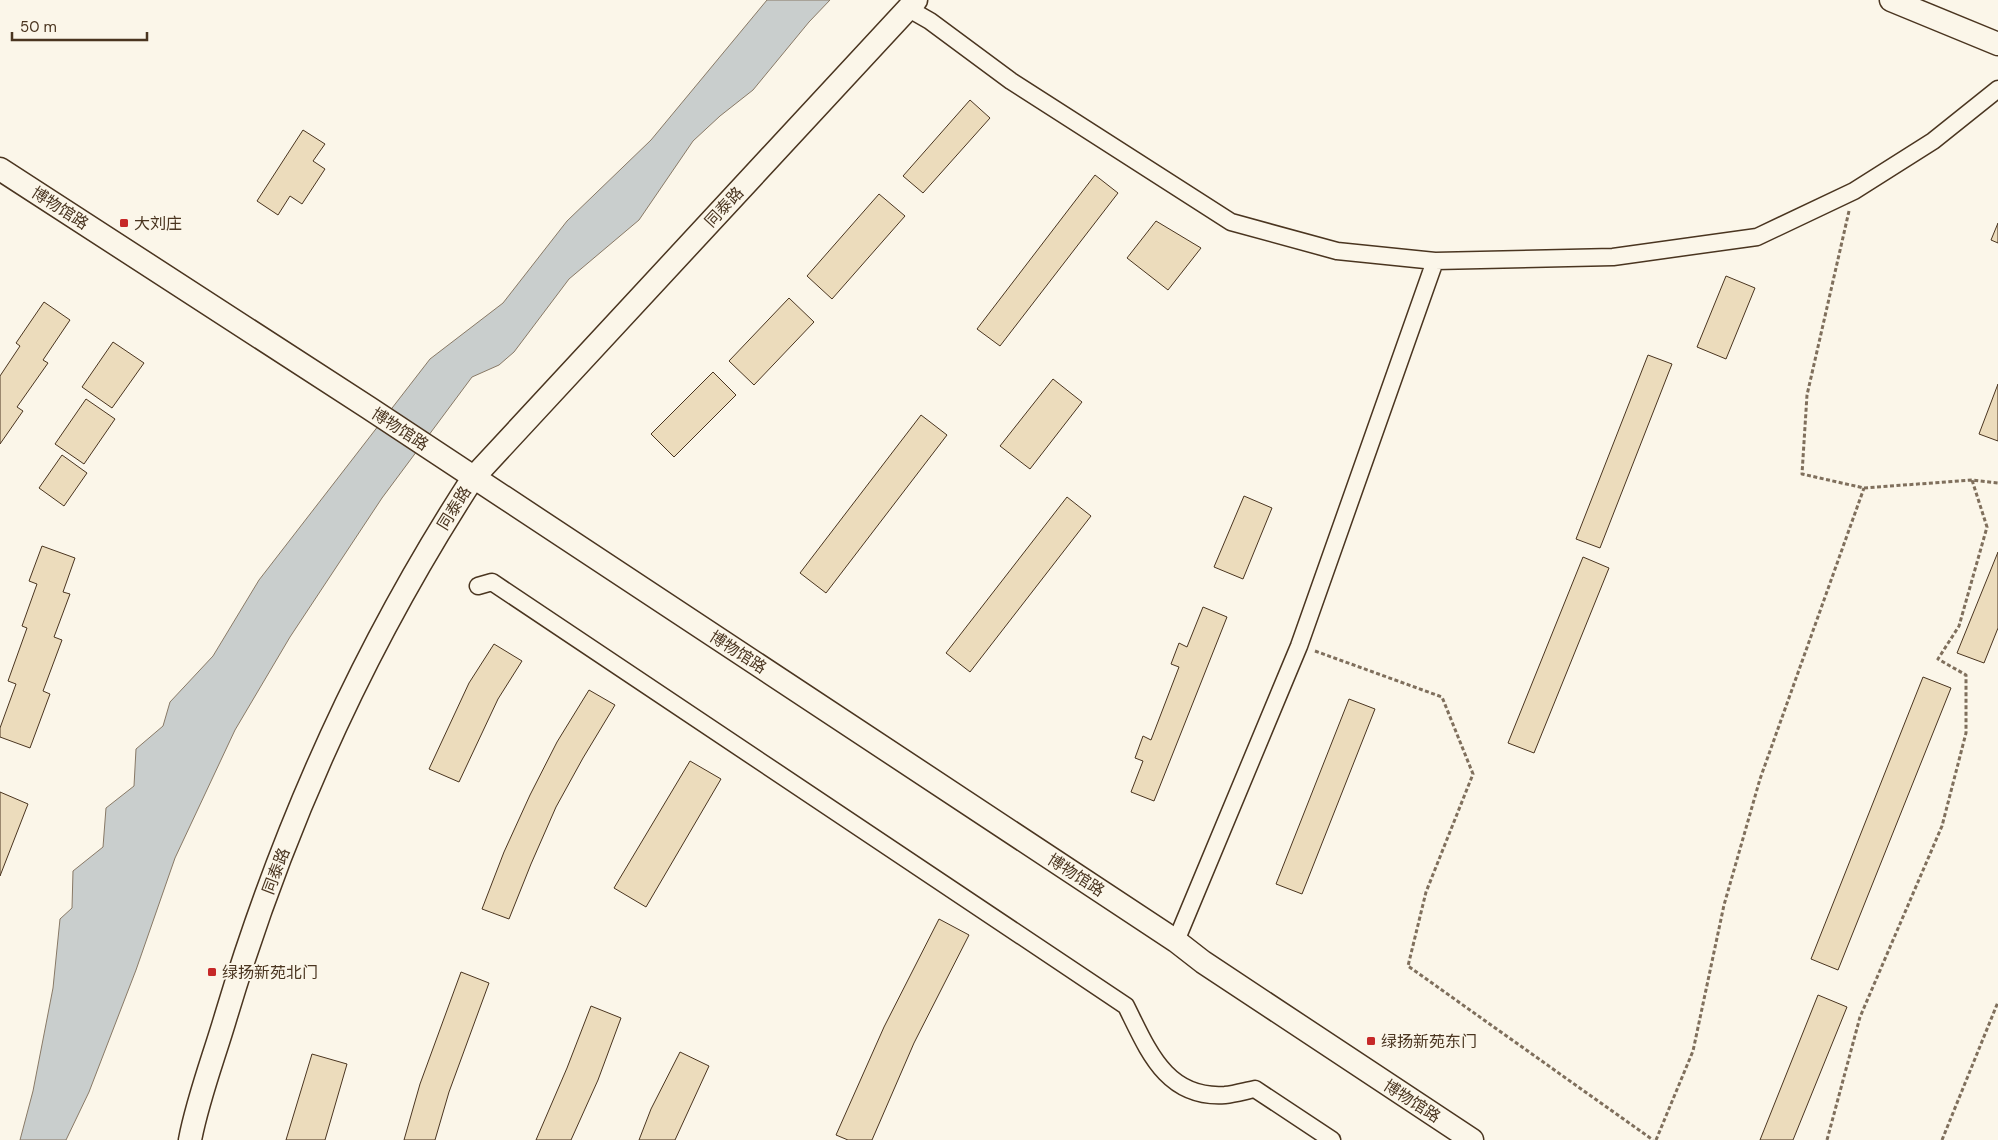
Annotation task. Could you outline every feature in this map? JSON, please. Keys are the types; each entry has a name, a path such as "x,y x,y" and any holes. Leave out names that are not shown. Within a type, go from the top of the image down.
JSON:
{"street":[{"path":"1891,0 1998,44"},
{"path":"913,4 930,21 1011,81 1232,222 1337,251 1435,262 1613,257 1757,237 1854,191 1932,141 1998,89"},
{"name":"同泰路","path":"190,1140 240,969 279,863 324,750 398,602 473,478 913,4"},
{"name":"博物馆路","path":"0,170 369,408 1176,941 1203,962 1472,1140"},
{"path":"1176,941 1299,646 1435,262"},
{"path":"478,586 492,582 1126,1006 1153,1059 1172,1081 1197,1092 1224,1095 1255,1089 1332,1140"}],"path":[{"path":"1854,191 1807,395 1802,474 1864,488 1972,480 1998,483"},
{"path":"1827,1140 1860,1017 1942,826 1966,733 1966,675 1938,658 1959,626 1987,527 1972,480"},
{"path":"1299,646 1442,697 1473,774 1426,892 1408,966 1654,1140 1692,1051 1724,904 1760,779 1864,488"},
{"path":"1942,1140 1998,1002"}],"shaded area":[{"path":"767,0 830,0 809,22 753,90 720,116 693,141 639,220 569,279 514,352 499,365 472,377 382,498 290,637 235,730 175,858 136,970 89,1092 66,1140 20,1140 33,1091 53,988 60,919 72,908 73,871 103,847 106,808 134,786 136,749 163,726 170,702 213,656 259,580 430,359 503,303 567,221 651,140"}],"building":[{"path":"970,100 990,118 923,193 903,176"},
{"path":"303,130 325,144 313,161 325,169 302,204 290,196 278,215 257,201"},
{"path":"1095,175 1118,193 1000,346 977,329"},
{"path":"879,194 905,216 832,299 807,276"},
{"path":"1156,221 1201,248 1168,290 1127,258"},
{"path":"1998,223 1998,243 1991,240"},
{"path":"1726,276 1755,288 1726,359 1697,347"},
{"path":"789,298 814,322 754,385 729,361"},
{"path":"44,302 70,320 43,360 48,363 17,407 23,411 0,444 0,376 20,346 16,343"},
{"path":"113,342 144,363 112,408 82,387"},
{"path":"1648,355 1672,364 1600,548 1576,539"},
{"path":"713,372 736,395 674,457 651,434"},
{"path":"1053,379 1082,402 1030,469 1000,446"},
{"path":"1998,384 1998,441 1979,434"},
{"path":"86,399 115,419 84,464 55,444"},
{"path":"921,415 947,435 826,593 800,573"},
{"path":"62,455 87,473 64,506 39,488"},
{"path":"1244,496 1272,508 1243,579 1214,567"},
{"path":"1067,497 1091,516 970,672 946,653"},
{"path":"42,546 75,558 63,592 70,594 54,637 62,640 43,691 50,694 30,748 0,737 0,728 16,684 8,681 27,628 22,626 37,584 29,581"},
{"path":"1998,552 1998,628 1984,663 1957,653"},
{"path":"1583,557 1609,568 1534,753 1508,743"},
{"path":"1203,607 1227,617 1154,801 1131,792 1143,761 1135,758 1143,736 1151,740 1179,667 1171,664 1179,643 1187,647"},
{"path":"494,644 522,661 498,699 459,782 429,769 469,683"},
{"path":"1923,677 1951,688 1838,970 1811,959"},
{"path":"589,690 615,705 556,807 509,919 482,909 504,852 530,795 557,742"},
{"path":"1349,699 1375,709 1302,894 1276,884"},
{"path":"690,761 721,779 646,907 614,888"},
{"path":"0,792 28,804 0,876"},
{"path":"939,919 969,935 914,1043 872,1140 848,1140 836,1135 884,1027"},
{"path":"461,972 489,983 449,1092 435,1140 404,1140 420,1084"},
{"path":"1818,995 1847,1007 1793,1140 1760,1140"},
{"path":"591,1006 621,1018 598,1080 571,1140 536,1140 567,1068"},
{"path":"680,1052 709,1066 675,1140 639,1140 651,1109"},
{"path":"312,1054 347,1064 325,1140 286,1140"}],"place":[{"name":"大刘庄","path":"124,223"},
{"name":"绿扬新苑北门","path":"212,972"},
{"name":"绿扬新苑东门","path":"1371,1041"}]}
